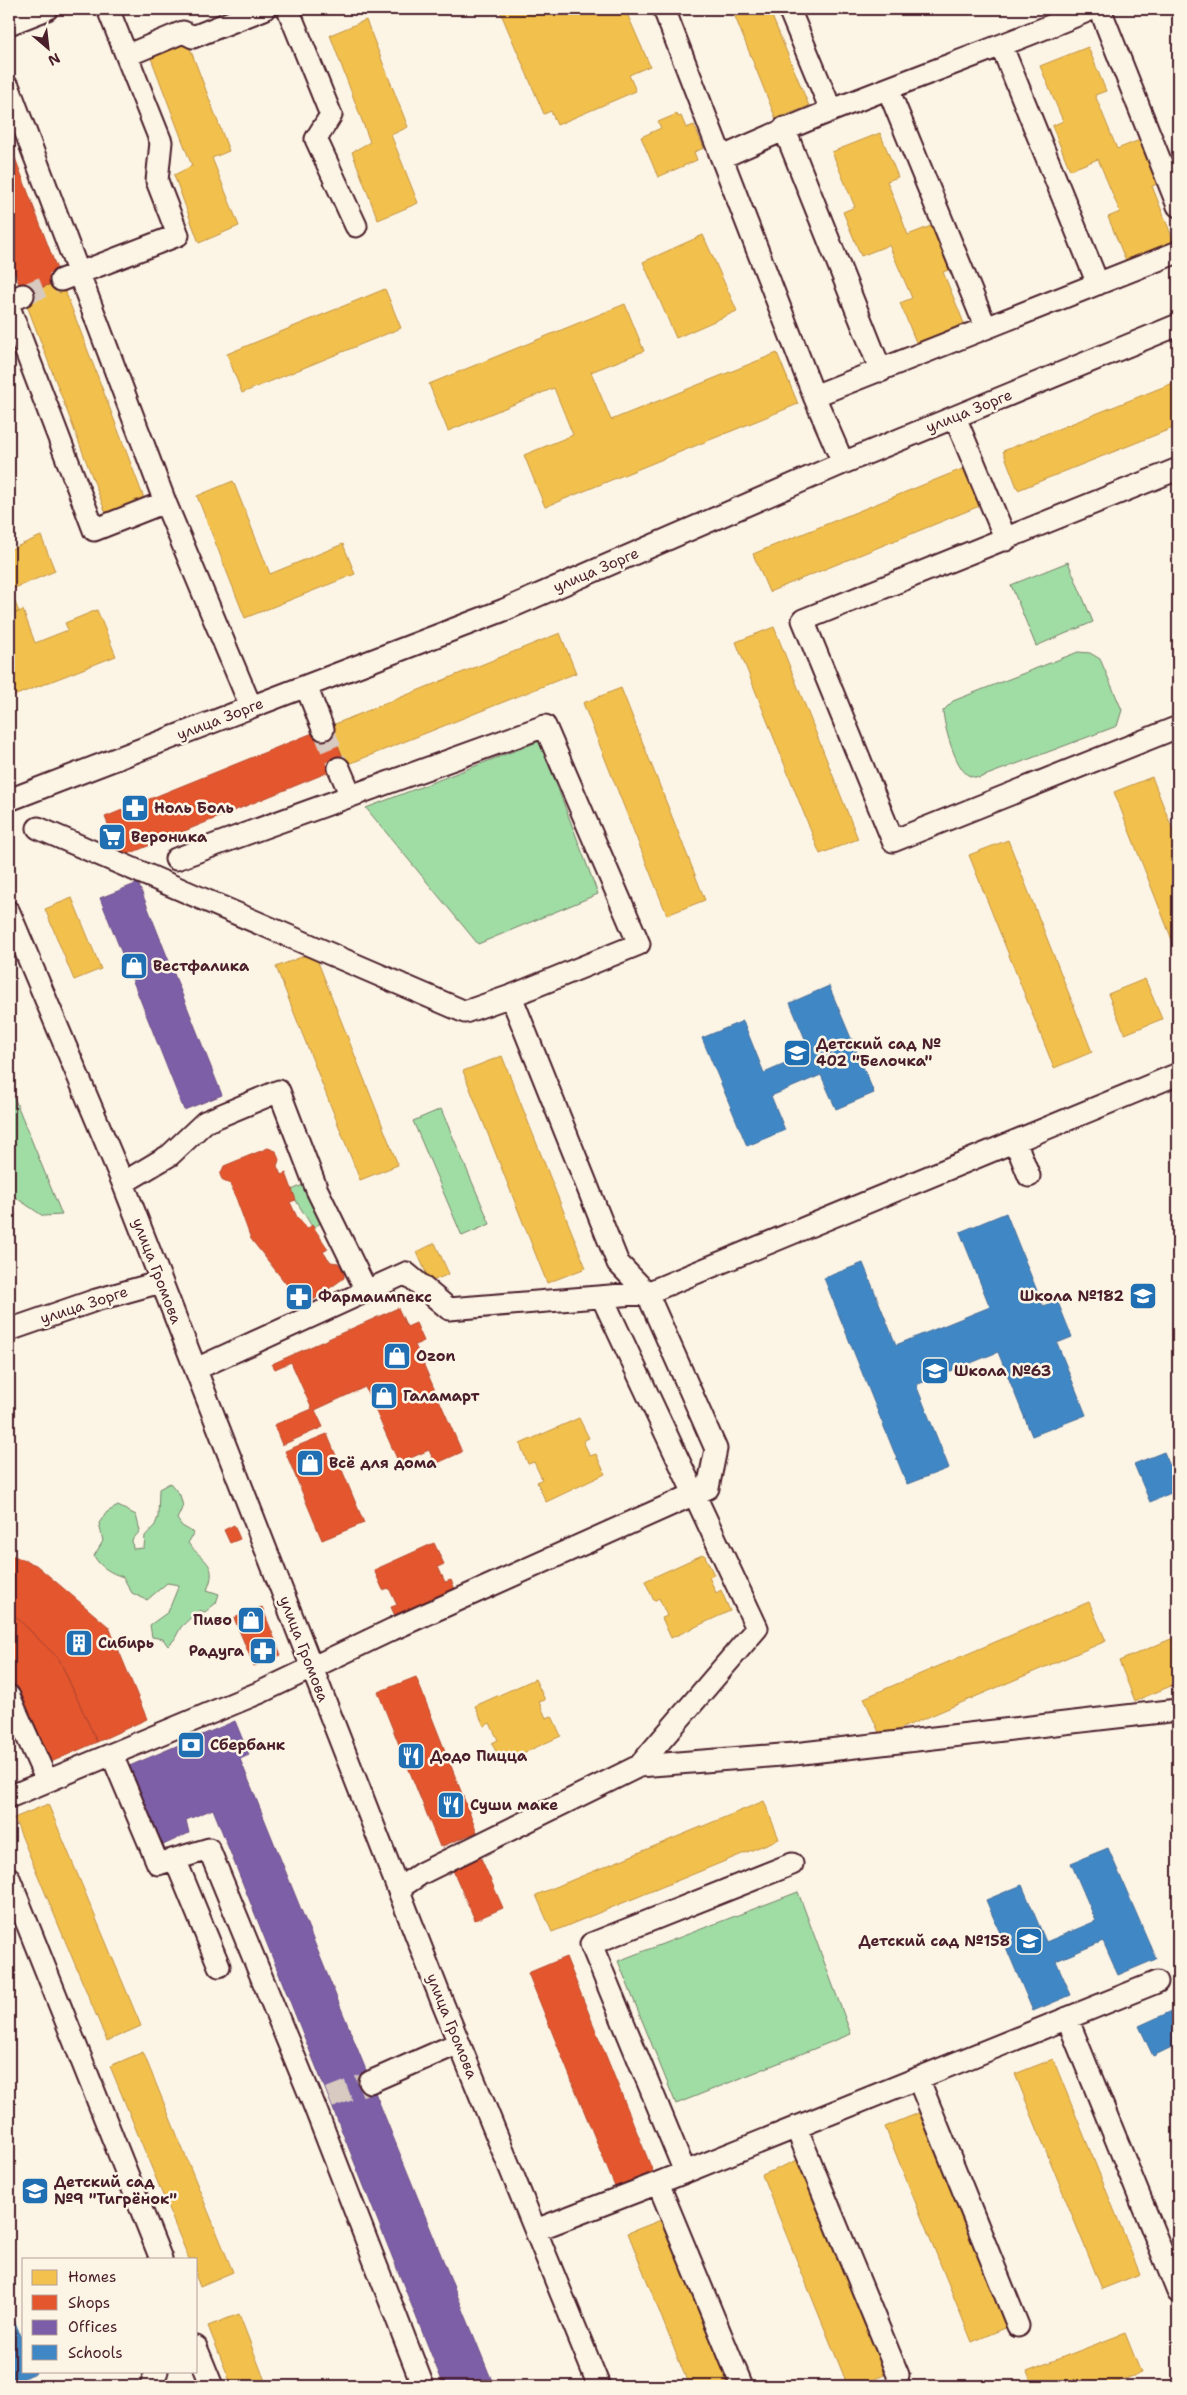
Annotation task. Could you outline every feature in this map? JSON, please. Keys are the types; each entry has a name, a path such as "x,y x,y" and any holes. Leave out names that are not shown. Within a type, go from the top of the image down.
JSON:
{"street":[{"path":"9,24 47,9"},
{"path":"70,277 178,234 157,181 161,142 128,55 108,9"},
{"path":"128,55 183,32 193,37 264,9"},
{"path":"288,9 331,115 316,139 356,226"},
{"path":"664,9 723,156 814,396 843,463"},
{"path":"789,9 831,110"},
{"path":"723,156 784,128 1002,47 1092,9"},
{"path":"1100,9 1178,206"},
{"path":"1002,47 1098,284"},
{"path":"9,88 70,277 251,707"},
{"path":"888,89 986,328"},
{"path":"784,128 881,371"},
{"path":"814,396 1178,252"},
{"path":"14,301 94,530 166,502"},
{"name":"улица Зорге","path":"9,800 504,610 843,463 1178,325"},
{"path":"955,417 1006,540"},
{"path":"1178,469 1006,540 803,620 893,841 1178,727"},
{"path":"306,686 323,729"},
{"path":"38,828 464,1012 511,996 639,944 545,726 176,859"},
{"path":"339,768 351,796"},
{"name":"улица Громова","path":"9,912 123,1183 398,1889 599,2386"},
{"path":"9,1797 261,1692 311,1667 708,1488 716,1449 647,1293 618,1263 511,996"},
{"path":"196,1369 406,1273 449,1309 647,1293 1178,1074"},
{"path":"123,1183 170,1155 205,1122 279,1091 318,1190 367,1292"},
{"path":"1015,1141 1029,1176"},
{"name":"улица Зорге","path":"9,1330 96,1300 161,1282"},
{"path":"602,1297 757,1628 639,1766"},
{"path":"9,1696 47,1781"},
{"path":"398,1889 422,1873 639,1766 794,1754 1178,1710"},
{"path":"112,1755 158,1864 209,1849 321,2101 423,2386"},
{"path":"175,1859 219,1966"},
{"path":"685,2172 591,1944 792,1864"},
{"path":"9,1878 161,2258"},
{"path":"536,2230 658,2183 1157,1982"},
{"path":"1067,2018 1178,2292"},
{"path":"370,2082 459,2043"},
{"path":"918,2078 1018,2326"},
{"path":"796,2127 898,2375"},
{"path":"658,2183 742,2386"},
{"path":"198,2352 212,2386"},
{"path":"150,2386 157,2372"}],"green space":[{"path":"1068,562 1093,622 1036,646 1011,585"},
{"path":"1078,652 1090,653 1100,659 1122,710 1117,726 979,778 969,776 963,771 951,746 943,711 953,701"},
{"path":"540,741 598,894 478,944 366,808"},
{"path":"9,1090 16,1102 62,1215 43,1216 9,1193"},
{"path":"441,1109 490,1224 462,1236 413,1121"},
{"path":"315,1179 334,1214 313,1228 290,1191"},
{"path":"170,1483 180,1495 183,1506 177,1519 182,1526 194,1533 188,1543 210,1568 211,1574 207,1590 219,1594 216,1603 205,1612 199,1610 181,1627 174,1640 168,1646 163,1639 152,1637 150,1625 168,1612 179,1585 167,1583 147,1600 132,1593 123,1577 106,1569 94,1556 103,1541 99,1523 107,1512 118,1506 136,1515 140,1531 132,1540 133,1549 144,1548 145,1536 155,1525 158,1517 159,1489"},
{"path":"798,1892 851,2034 676,2104 618,1961"}],"building: Homes":[{"path":"499,9 625,9 650,66 629,75 636,91 557,125 551,111 544,114"},
{"path":"732,9 769,9 809,106 776,119"},
{"path":"366,20 408,127 391,135 418,203 378,220 352,152 370,142 330,35"},
{"path":"188,43 229,151 212,158 239,226 199,243 174,175 192,166 151,58"},
{"path":"1088,47 1106,91 1095,95 1117,149 1145,138 1163,182 1152,186 1174,242 1126,261 1108,217 1120,212 1098,159 1070,170 1052,126 1063,121 1040,66"},
{"path":"677,114 678,117 681,116 686,128 694,125 704,148 694,152 697,160 658,177 641,137 661,128 658,122"},
{"path":"880,133 898,177 887,181 908,235 936,224 954,268 943,272 966,328 918,347 900,303 912,298 889,245 861,256 843,212 855,207 832,152"},
{"path":"703,235 737,311 676,338 643,262"},
{"path":"61,280 145,501 107,516 23,295"},
{"path":"385,289 401,328 242,393 227,354"},
{"path":"625,304 644,351 591,372 611,420 777,353 798,404 545,507 524,455 573,435 554,388 448,431 429,384"},
{"path":"1178,381 1178,426 1018,490 1003,451"},
{"path":"967,467 982,505 769,592 753,554"},
{"path":"233,481 270,574 343,544 355,574 245,618 197,496"},
{"path":"41,536 55,571 10,590 19,612 9,616 9,550"},
{"path":"23,610 35,643 68,630 65,623 97,610 116,656 11,697 9,691 9,616"},
{"path":"774,627 858,839 820,854 736,642"},
{"path":"560,633 576,673 346,765 330,726"},
{"path":"621,688 705,900 667,915 583,703"},
{"path":"1152,777 1178,843 1178,955 1114,792"},
{"path":"1008,840 1092,1052 1054,1068 969,855"},
{"path":"72,898 101,969 74,980 45,909"},
{"path":"314,952 398,1165 360,1180 276,967"},
{"path":"1145,979 1162,1019 1125,1034 1108,994"},
{"path":"502,1056 586,1268 547,1283 463,1071"},
{"path":"435,1243 449,1274 430,1282 417,1252"},
{"path":"579,1418 589,1438 583,1441 590,1456 596,1454 605,1474 546,1502 537,1482 542,1479 534,1462 528,1464 520,1444"},
{"path":"704,1554 714,1575 709,1577 716,1593 721,1590 730,1611 671,1638 662,1618 667,1616 659,1598 654,1601 645,1581"},
{"path":"1089,1602 1106,1641 881,1737 864,1698"},
{"path":"1178,1636 1178,1683 1135,1701 1119,1661"},
{"path":"535,1679 545,1700 539,1702 546,1718 552,1716 561,1736 501,1763 492,1743 498,1740 490,1723 484,1726 475,1706"},
{"path":"764,1801 779,1839 552,1932 536,1895"},
{"path":"48,1804 141,2026 107,2041 14,1818"},
{"path":"143,2052 233,2272 200,2286 198,2282 198,2258 189,2258 110,2066"},
{"path":"1053,2059 1140,2274 1102,2289 1015,2074"},
{"path":"923,2111 1010,2326 972,2342 885,2127"},
{"path":"800,2159 887,2374 857,2386 848,2386 762,2175"},
{"path":"666,2218 734,2386 689,2386 628,2233"},
{"path":"239,2314 267,2386 232,2386 208,2326"},
{"path":"1125,2333 1141,2373 1107,2386 1033,2386 1027,2371"}],"building: Shops":[{"path":"9,142 61,280 23,295 9,257"},
{"path":"330,726 346,765 121,857 105,817"},
{"path":"268,1148 276,1151 279,1160 277,1166 281,1175 286,1173 296,1200 290,1202 297,1217 307,1229 312,1225 328,1249 323,1252 331,1262 338,1263 344,1271 344,1278 305,1306 296,1307 290,1298 291,1290 251,1239 231,1184 223,1181 220,1175 224,1166"},
{"path":"398,1308 407,1327 416,1323 424,1341 415,1345 462,1452 435,1464 429,1450 399,1463 365,1387 315,1410 323,1427 282,1445 274,1425 312,1409 291,1362 275,1369 272,1364"},
{"path":"327,1434 364,1523 322,1540 285,1451"},
{"path":"234,1525 240,1539 230,1543 224,1530"},
{"path":"434,1543 444,1564 438,1567 445,1582 451,1580 460,1600 400,1627 391,1607 397,1605 389,1588 383,1590 374,1570"},
{"name":"Сибирь","path":"9,1554 36,1565 109,1627 147,1719 97,1742 59,1659 9,1610"},
{"path":"262,1607 281,1655 254,1666 234,1618"},
{"path":"9,1610 59,1659 97,1742 51,1762 9,1672"},
{"path":"416,1677 477,1832 440,1847 378,1692"},
{"path":"480,1856 503,1908 475,1920 452,1868"},
{"path":"566,1957 653,2172 615,2187 528,1973"}],"building: Offices":[{"path":"138,883 222,1095 184,1110 100,898"},
{"path":"235,1721 249,1755 240,1759 494,2386 444,2386 213,1809 186,1820 189,1833 161,1846 127,1767"}],"building: Schools":[{"path":"829,986 874,1093 836,1109 821,1075 771,1096 785,1130 747,1146 702,1038 743,1021 764,1073 811,1053 790,1003"},
{"name":"Школа №63","path":"1006,1213 1043,1306 1057,1300 1072,1337 1057,1343 1086,1415 1032,1436 998,1352 916,1385 949,1468 907,1484 824,1278 863,1263 896,1345 990,1307 960,1232"},
{"path":"1164,1452 1178,1485 1178,1490 1150,1502 1134,1464"},
{"path":"1108,1848 1156,1959 1118,1975 1103,1941 1056,1961 1071,1995 1033,2011 986,1900 1022,1885 1046,1942 1096,1921 1071,1863"},
{"path":"1172,2011 1178,2024 1178,2044 1153,2056 1139,2026"},
{"path":"9,2308 22,2339 22,2372 36,2373 9,2384"}],"tunnel":[{"path":"23,295 61,280"},
{"path":"323,729 339,768"},
{"path":"329,2098 370,2082"}],"place":[{"name":"Ноль Боль","path":"135,808"},
{"name":"Вероника","path":"112,837"},
{"name":"Вестфалика","path":"134,966"},
{"name":"Детский сад № 402 \"Белочка\"","path":"797,1053"},
{"name":"Школа №182","path":"1143,1296"},
{"name":"Фармаимпекс","path":"299,1297"},
{"name":"Ozon","path":"397,1356"},
{"name":"Школа №63","path":"935,1371"},
{"name":"Галамарт","path":"384,1396"},
{"name":"Всё для дома","path":"310,1463"},
{"name":"Пиво","path":"251,1620"},
{"name":"Сибирь","path":"79,1643"},
{"name":"Радуга","path":"263,1651"},
{"name":"Сбербанк","path":"191,1745"},
{"name":"Додо Пицца","path":"411,1756"},
{"name":"Суши маке","path":"451,1805"},
{"name":"Детский сад №158","path":"1029,1941"},
{"name":"Детский сад №9 \"Тигрёнок\"","path":"35,2191"}]}
